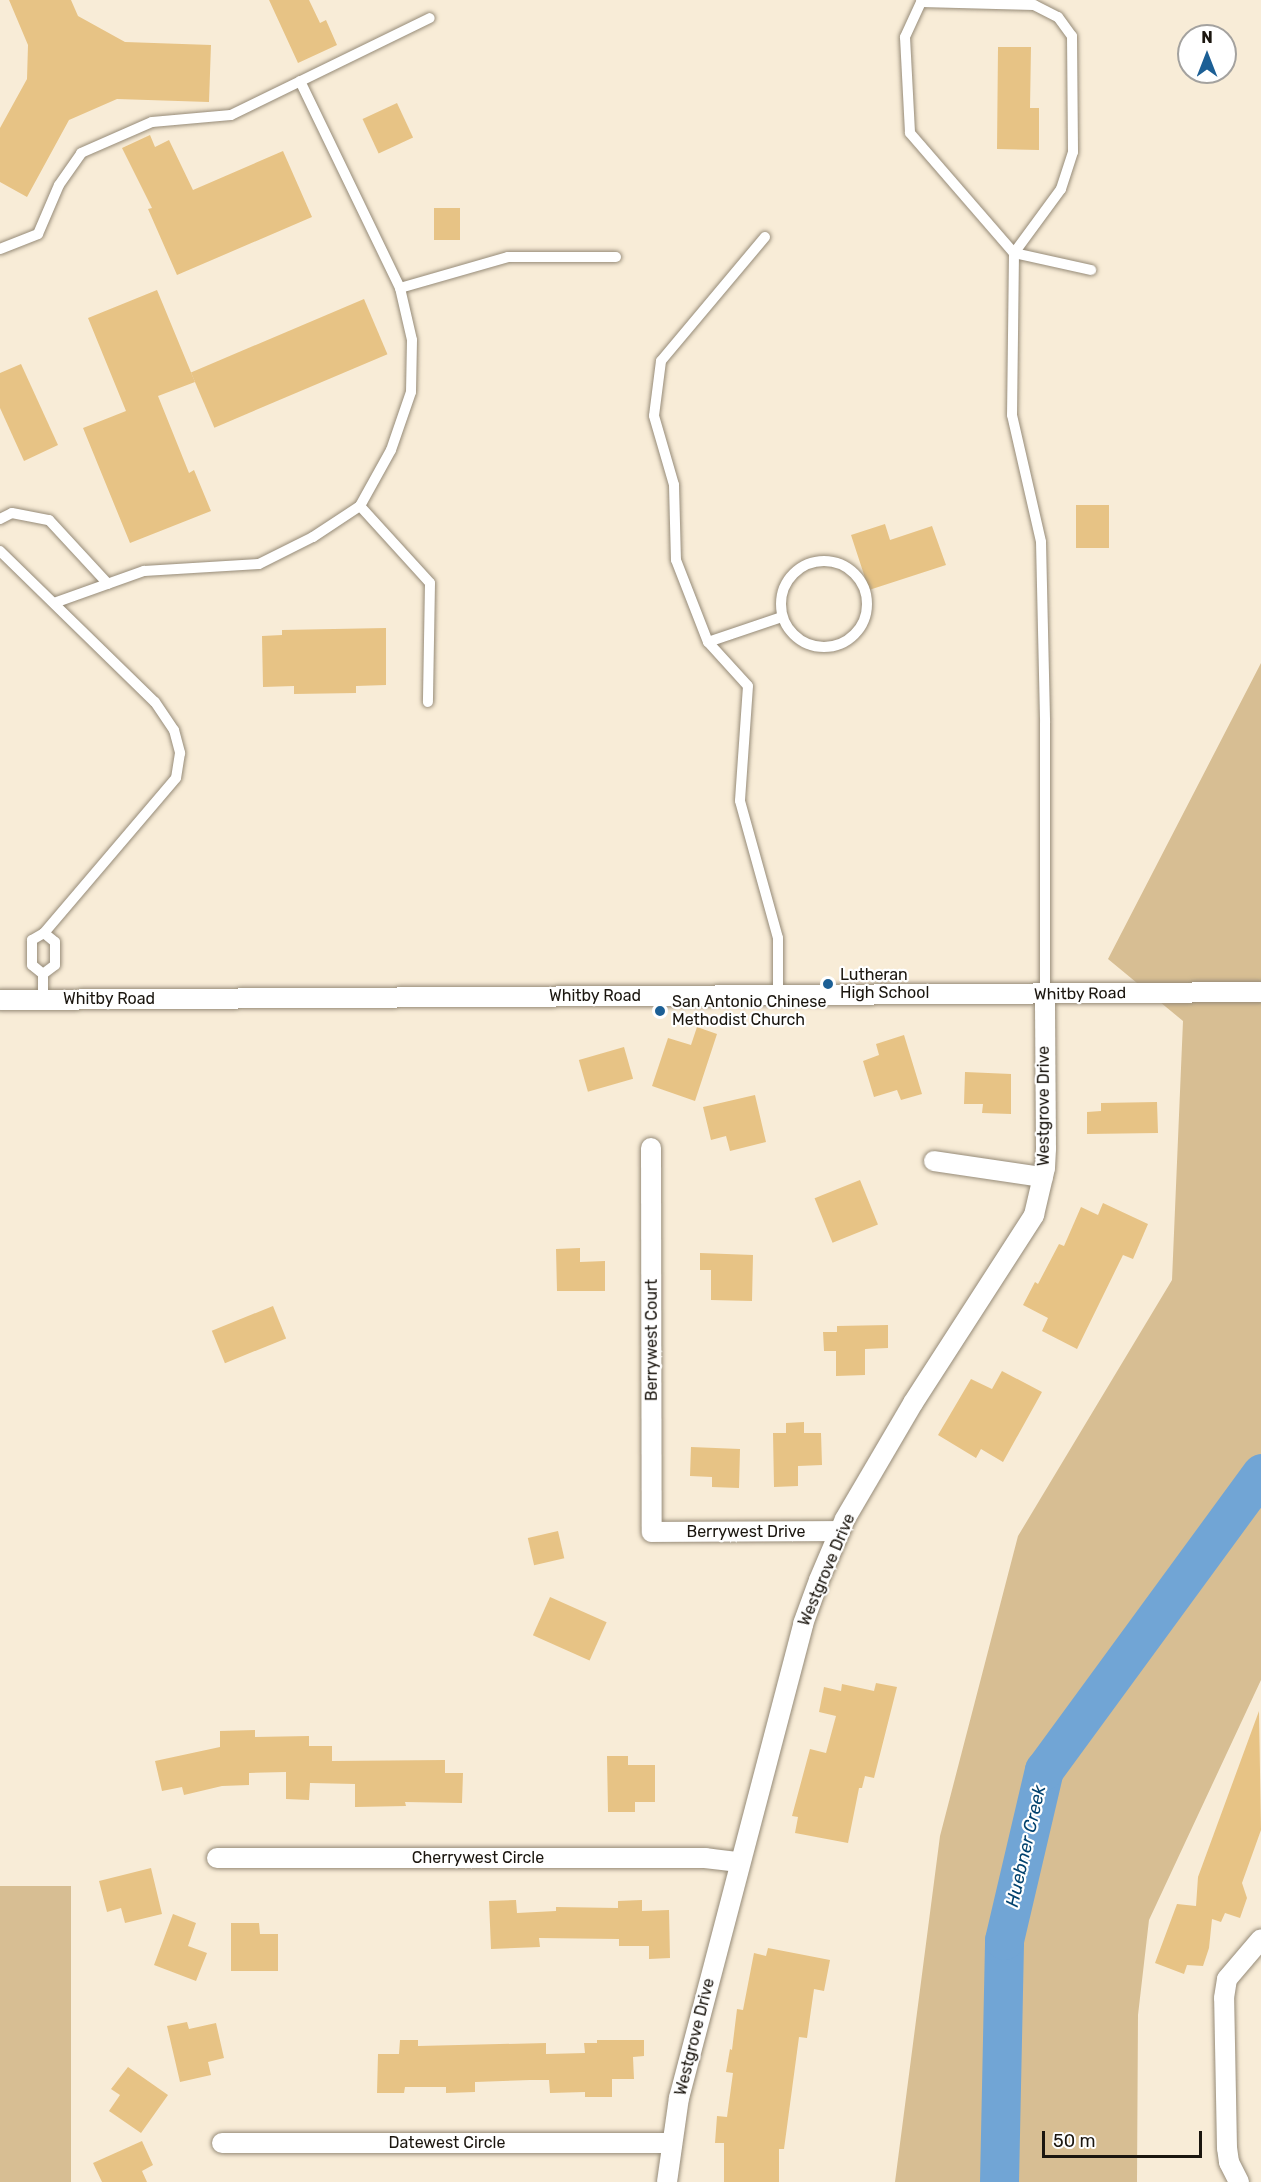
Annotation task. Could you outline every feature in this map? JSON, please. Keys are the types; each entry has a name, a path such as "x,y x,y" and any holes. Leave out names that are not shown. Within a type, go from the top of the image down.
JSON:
{"street":[{"name":"Whitby Road","path":"0,1000 1261,992"},
{"name":"Westgrove Drive","path":"667,2182 679,2098 803,1624 840,1531 913,1403 1034,1215 1043,1177 1046,1149 1045,994"},
{"name":"Berrywest Court","path":"651,1148 652,1532"},
{"path":"934,1161 1043,1177"},
{"name":"Berrywest Drive","path":"652,1532 840,1531"},
{"name":"Cherrywest Circle","path":"217,1858 705,1858 739,1862"},
{"path":"1239,2182 1229,2162 1227,2148 1224,1998 1227,1979 1261,1939"},
{"name":"Datewest Circle","path":"222,2143 672,2143"}],"lane":[{"path":"1045,994 1045,723 1041,542 1012,415 1014,253 1061,189 1073,152 1072,36 1058,17 1034,5 922,1 905,37 910,133 1014,253 1091,270"},
{"path":"0,249 38,234 59,185 81,153 152,122 231,115 430,18"},
{"path":"54,603 144,571 259,564 313,537 360,506 391,450 411,392 412,340 400,288 300,81"},
{"path":"765,237 661,361 654,416 674,485 676,560 708,642 748,686 740,801 778,938 778,995"},
{"path":"400,288 508,256 616,257"},
{"path":"360,506 430,584 428,702"},
{"path":"0,519 12,513 49,520 108,584"},
{"path":"0,550 155,702 174,730 180,753 176,778 44,933 32,940 32,965 43,974"},
{"path":"827,561 852,572 866,595 867,608 863,623 843,644 828,647 813,646 800,640 789,630 782,617 780,602 790,577 813,563 827,561"},
{"path":"708,642 782,617"},
{"path":"43,974 55,965 55,942 44,933"},
{"path":"43,974 43,1000"}],"shaded area":[{"path":"1261,663 1261,1680 1149,1920 1138,2015 1137,2182 895,2182 940,1836 1018,1536 1172,1280 1183,1021 1108,959"},
{"path":"0,1886 71,1886 71,2182 0,2182"}],"building":[{"path":"9,0 71,0 78,16 125,42 211,45 209,102 117,99 69,120 27,197 0,182 0,128 27,79 28,45"},
{"path":"269,0 309,0 320,23 326,20 337,45 298,63"},
{"path":"998,47 1031,47 1030,108 1039,108 1039,150 997,149"},
{"path":"397,103 413,137 379,153 363,119"},
{"path":"150,135 155,147 169,140 193,190 283,151 312,217 177,275 148,209 152,208 122,148"},
{"path":"434,208 460,208 460,240 434,240"},
{"path":"157,290 195,382 158,396 189,473 194,470 211,511 130,543 83,428 126,411 88,318"},
{"path":"364,299 387,354 214,428 191,372"},
{"path":"21,364 58,445 24,461 0,408 0,373"},
{"path":"1076,505 1109,505 1109,548 1076,548"},
{"path":"885,524 890,540 932,526 946,565 869,590 851,535"},
{"path":"386,628 386,685 356,686 356,693 294,694 294,686 263,687 262,636 282,635 282,630"},
{"path":"697,1027 717,1034 695,1101 652,1086 668,1038 691,1045"},
{"path":"904,1035 922,1094 901,1100 897,1090 874,1097 863,1061 879,1055 876,1044"},
{"path":"624,1047 633,1079 588,1092 579,1060"},
{"path":"965,1072 1011,1074 1011,1114 982,1113 983,1104 964,1104"},
{"path":"755,1095 766,1142 730,1151 726,1136 711,1140 703,1107"},
{"path":"1157,1102 1158,1133 1087,1134 1087,1112 1101,1111 1101,1103"},
{"path":"860,1180 878,1225 833,1243 815,1198"},
{"path":"1103,1203 1148,1224 1133,1259 1123,1255 1077,1349 1042,1331 1048,1318 1023,1305 1035,1282 1038,1284 1059,1244 1064,1246 1081,1207 1098,1215"},
{"path":"580,1248 580,1262 605,1261 605,1291 557,1291 556,1249"},
{"path":"700,1253 753,1255 752,1301 711,1300 711,1270 700,1270"},
{"path":"273,1306 286,1338 225,1363 212,1331"},
{"path":"888,1325 888,1348 865,1349 865,1375 836,1376 836,1351 824,1351 823,1332 837,1332 837,1326"},
{"path":"1002,1371 1042,1392 1003,1462 981,1449 976,1458 938,1435 971,1379 992,1389"},
{"path":"804,1422 804,1433 821,1433 822,1465 798,1466 798,1486 774,1487 773,1433 786,1433 786,1423"},
{"path":"691,1447 740,1449 739,1488 712,1487 712,1477 690,1476"},
{"path":"558,1531 564,1558 534,1565 528,1538"},
{"path":"550,1597 607,1622 590,1661 533,1635"},
{"path":"876,1683 897,1687 874,1778 865,1776 862,1788 859,1788 848,1843 795,1833 798,1817 792,1816 810,1749 826,1753 836,1716 819,1712 824,1687 841,1691 842,1684 874,1691"},
{"path":"1259,1711 1261,1830 1242,1883 1247,1898 1240,1918 1225,1913 1221,1922 1212,1919 1209,1948 1203,1966 1187,1965 1184,1974 1155,1963 1177,1904 1196,1906 1198,1877"},
{"path":"255,1730 255,1737 309,1736 309,1746 332,1746 332,1761 445,1760 445,1773 463,1773 462,1803 405,1802 406,1806 355,1807 355,1784 310,1783 309,1800 286,1799 286,1772 249,1773 249,1785 222,1786 184,1795 182,1787 162,1791 155,1761 220,1747 220,1731"},
{"path":"607,1756 628,1756 628,1765 655,1765 655,1802 635,1802 635,1812 608,1812"},
{"path":"151,1868 162,1914 125,1923 121,1908 107,1912 99,1881"},
{"path":"516,1900 517,1913 556,1911 556,1907 618,1908 618,1901 642,1900 642,1911 669,1910 670,1958 649,1959 649,1946 619,1946 619,1939 539,1938 540,1947 491,1949 489,1901"},
{"path":"173,1914 196,1923 188,1946 207,1953 196,1981 154,1965"},
{"path":"231,1923 259,1923 260,1934 278,1934 278,1971 231,1971"},
{"path":"768,1948 830,1960 824,1991 814,1989 807,2038 799,2037 784,2149 779,2149 779,2182 724,2182 724,2143 715,2143 717,2116 727,2117 733,2073 726,2072 730,2049 732,2050 737,2009 743,2010 754,1953 766,1956"},
{"path":"187,2022 189,2029 216,2023 224,2058 208,2062 211,2075 180,2082 167,2026"},
{"path":"400,2040 418,2040 418,2046 546,2043 546,2054 585,2053 584,2043 597,2043 597,2040 644,2040 644,2056 633,2057 634,2079 612,2079 612,2097 585,2097 585,2092 550,2093 549,2080 475,2082 475,2092 446,2093 446,2087 405,2087 404,2093 377,2093 378,2054 399,2054"},
{"path":"128,2067 168,2095 141,2133 109,2111 120,2095 111,2089"},
{"path":"142,2141 153,2165 142,2171 147,2182 102,2182 93,2163"}],"waterway":[{"name":"Huebner Creek","path":"999,2182 1004,1940 1044,1770 1261,1473"}],"place":[{"name":"Lutheran High School","path":"828,984"},
{"name":"San Antonio Chinese Methodist Church","path":"660,1011"}]}
